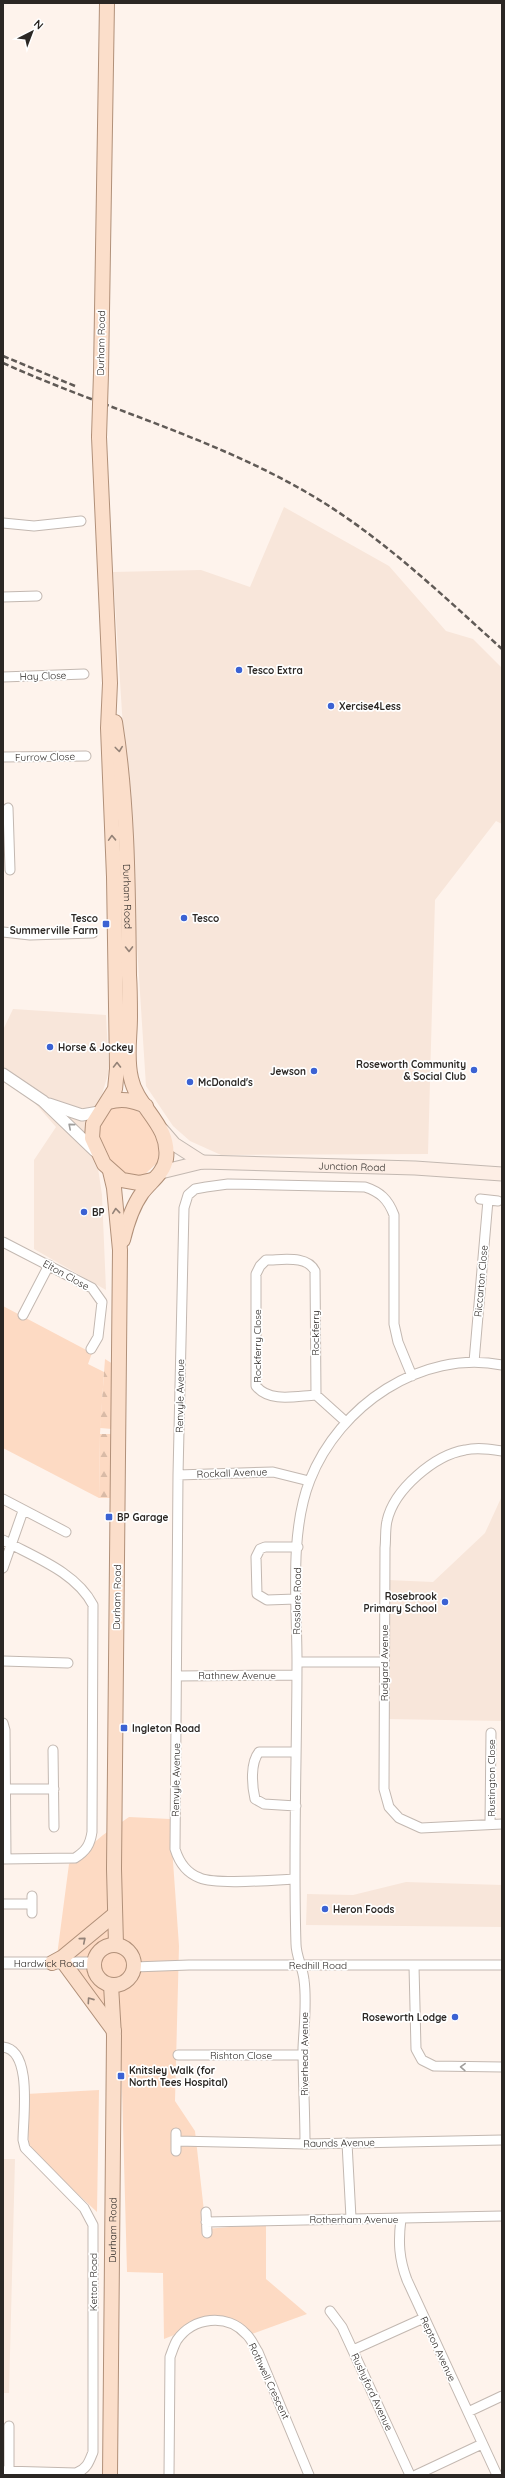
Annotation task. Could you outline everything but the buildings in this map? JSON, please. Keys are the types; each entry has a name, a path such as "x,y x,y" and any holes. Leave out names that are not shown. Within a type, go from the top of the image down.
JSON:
{"main road":[{"name":"Durham Road","path":"107,3 99,437 110,683 108,744 114,877 117,1070 114,1089 93,1124 92,1138 97,1153 110,1171 122,1180 139,1183 157,1176"},
{"name":"Durham Road","path":"110,683 120,752 128,877 130,1016 128,1061 131,1079 146,1106 162,1130 167,1144 166,1160 157,1176 142,1192 130,1215 120,1250"},
{"path":"103,1107 118,1099 132,1100 146,1106"},
{"path":"162,1130 174,1144 202,1162"},
{"name":"Junction Road","path":"157,1176 202,1162 420,1169 502,1174"},
{"name":"Durham Road","path":"110,1171 114,1188 120,1250 116,1945"},
{"path":"114,2031 58,1963 63,1957 115,1914"},
{"path":"116,1945 128,1950 133,1957 133,1973 125,1982 111,1985 97,1976 94,1963 99,1951 105,1947 116,1945"},
{"name":"Durham Road","path":"110,2475 114,2031 111,1985"}],"street":[{"path":"3,523 34,526 81,520"},
{"path":"3,596 37,596"},
{"name":"Hay Close","path":"3,677 84,674"},
{"name":"Furrow Close","path":"3,757 86,756"},
{"path":"8,808 6,853 10,870"},
{"path":"3,932 30,935 93,933"},
{"path":"3,1074 43,1101 97,1153"},
{"path":"43,1101 82,1115 103,1107"},
{"name":"Renvyle Avenue","path":"295,1879 214,1881 200,1878 183,1867 179,1861 175,1849 178,1475 184,1208 188,1195 195,1189 236,1184 366,1187 379,1192 390,1205 394,1214 394,1324 398,1342 412,1376"},
{"name":"Riccarton Close","path":"474,1362 489,1200"},
{"name":"Elton Close","path":"3,1242 49,1264 92,1288 102,1302 98,1337 91,1349"},
{"name":"Rockferry Close","path":"315,1271 311,1264 304,1261 266,1260 260,1266 256,1274 256,1386 262,1394 271,1397 316,1395"},
{"path":"23,1315 49,1264"},
{"name":"Rockferry","path":"315,1271 316,1395"},
{"name":"Rosslare Road","path":"300,1966 296,1948 295,1879 297,1675 296,1599 301,1509 309,1481 331,1438 372,1398 412,1376 433,1369 474,1362 502,1365"},
{"path":"316,1395 346,1422"},
{"name":"Rudyard Avenue","path":"502,1451 466,1450 443,1457 412,1481 393,1506 387,1520 385,1548 384,1662 384,1789 389,1807 399,1818 409,1824 421,1828 490,1823 502,1824"},
{"name":"Rockall Avenue","path":"178,1475 274,1472 309,1481"},
{"path":"3,1499 23,1512 66,1532"},
{"path":"3,1568 23,1512"},
{"path":"3,1540 63,1573 85,1590 93,1605 92,1832 90,1844 84,1852 75,1858 4,1859 5,1730 3,1723"},
{"path":"296,1599 267,1600 257,1594 256,1557 260,1549 265,1547 298,1547"},
{"path":"3,1661 68,1664"},
{"path":"297,1662 384,1662"},
{"name":"Rathnew Avenue","path":"177,1676 297,1675"},
{"name":"Rustington Close","path":"490,1733 490,1823"},
{"path":"54,1750 54,1826"},
{"path":"296,1752 259,1752 254,1762 255,1799 264,1804 296,1806"},
{"path":"4,1789 54,1789"},
{"path":"3,1904 32,1904"},
{"name":"Hardwick Road","path":"3,1963 94,1963"},
{"name":"Redhill Road","path":"134,1967 190,1965 502,1965"},
{"name":"Riverhead Avenue","path":"300,1966 304,1979 303,2055 305,2144"},
{"path":"414,1966 416,2049 422,2060 434,2066 502,2067"},
{"name":"Ketton Road","path":"3,2047 18,2055 24,2069 23,2140 25,2148 84,2208 93,2225 92,2452 84,2470 76,2473 43,2474 6,2471"},
{"name":"Rishton Close","path":"178,2055 303,2055"},
{"name":"Raunds Avenue","path":"176,2142 305,2144 502,2140"},
{"path":"347,2143 351,2218"},
{"path":"206,2212 207,2233"},
{"name":"Rotherham Avenue","path":"206,2222 502,2216"},
{"name":"Repton Avenue","path":"400,2219 398,2245 400,2262 424,2318 497,2475"},
{"name":"Rushyford Avenue","path":"330,2311 342,2327 410,2475"},
{"path":"353,2350 424,2318"},
{"name":"Rothwell Crescent","path":"169,2475 170,2357 177,2340 191,2327 206,2320 220,2320 234,2325 246,2334 258,2352 309,2475"},
{"path":"468,2412 502,2396"},
{"path":"6,2471 9,2426"},
{"path":"416,2475 482,2444"}],"shaded area":[{"path":"284,507 389,566 446,631 473,639 502,668 502,824 496,821 435,900 428,1154 221,1155 190,1141 173,1126 146,1086 113,572 201,570 250,587"},
{"path":"13,1009 106,1015 109,1071 92,1128 102,1195 106,1290 34,1249 34,1160 56,1127 3,1067 3,1030"},
{"name":"Rosebrook Primary School","path":"502,1496 502,1721 388,1719 388,1580 433,1582 485,1533"},
{"path":"406,1882 502,1885 502,1927 306,1925 307,1894 353,1895"},
{"path":"3,2159 15,2159 9,2393 3,2393"}],"green space":[{"path":"123,1106 132,1108 140,1113 152,1126 156,1135 159,1153 158,1162 142,1177 128,1177 109,1161 100,1141 100,1124 112,1108"},
{"path":"3,1306 92,1353 88,1364 104,1372 100,1434 99,1498 3,1448"},
{"path":"105,1359 113,1364 112,1429 100,1428"},
{"path":"100,1434 113,1434 112,1498 99,1498"},
{"path":"129,1817 170,1819 179,1946 175,2101 195,2131 206,2229 266,2224 266,2279 307,2314 249,2335 219,2317 164,2339 163,2273 127,2272 121,2051 56,1963 69,1864 103,1835"},
{"path":"99,2090 97,2212 29,2149 26,2094"}],"railway":[{"path":"3,356 75,386"},
{"path":"3,363 233,455 306,492 359,526 384,545 502,649"}],"place":[{"name":"Tesco Extra","path":"239,670"},
{"name":"Xercise4Less","path":"331,706"},
{"name":"Tesco","path":"184,918"},
{"name":"Tesco Summerville Farm","path":"106,924"},
{"name":"Horse & Jockey","path":"50,1047"},
{"name":"Roseworth Community & Social Club","path":"474,1070"},
{"name":"Jewson","path":"314,1071"},
{"name":"McDonald's","path":"190,1082"},
{"name":"BP","path":"84,1212"},
{"name":"BP Garage","path":"109,1517"},
{"name":"Rosebrook Primary School","path":"445,1602"},
{"name":"Ingleton Road","path":"124,1728"},
{"name":"Heron Foods","path":"325,1909"},
{"name":"Roseworth Lodge","path":"455,2017"},
{"name":"Knitsley Walk (for North Tees Hospital)","path":"121,2076"}]}
